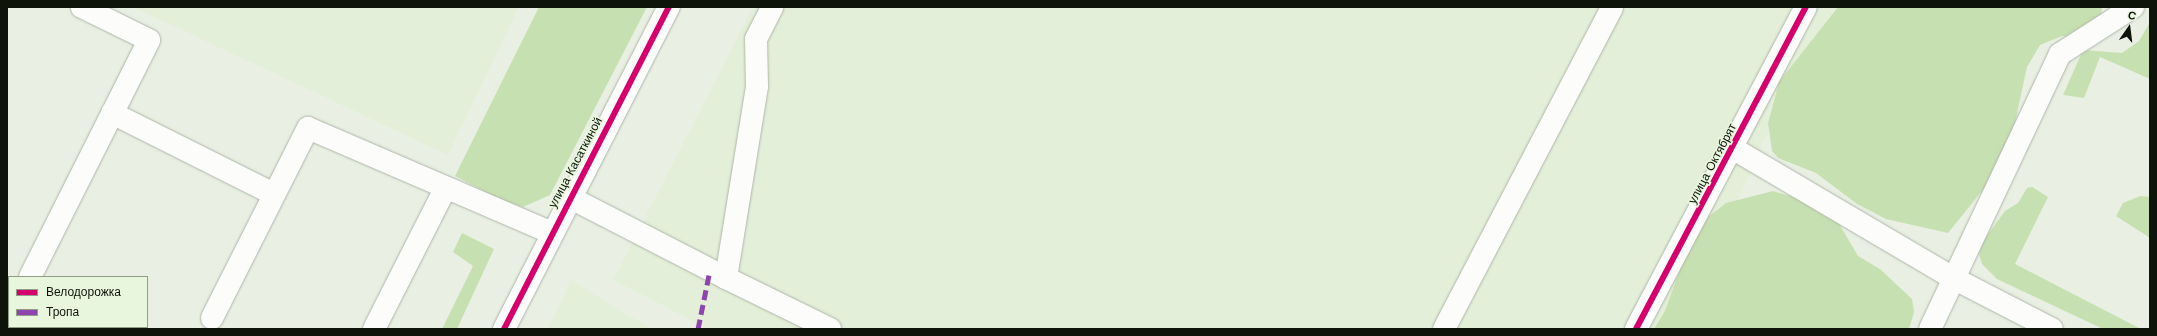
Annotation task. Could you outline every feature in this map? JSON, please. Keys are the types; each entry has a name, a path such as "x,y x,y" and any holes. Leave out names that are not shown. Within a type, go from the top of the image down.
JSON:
{"street":[{"path":"30,276 149,40 82,7"},
{"name":"улица Касаткиной","path":"504,329 669,7"},
{"path":"726,278 757,86 756,39 772,7"},
{"path":"1444,329 1612,7"},
{"name":"улица Октябрят","path":"1636,329 1734,149 1806,7"},
{"path":"1930,329 1955,279 2060,54 2132,7"},
{"path":"112,113 274,194"},
{"path":"212,318 308,128 445,189 552,233"},
{"path":"1734,149 1955,279 2052,329"},
{"path":"374,329 445,189"},
{"path":"571,198 726,278 830,329"}],"shaded area":[{"path":"133,7 519,7 448,155"},
{"path":"753,7 1838,7 1779,82 1769,111 1768,132 1738,200 1716,209 1701,226 1683,261 1665,311 1654,329 709,329 613,280"},
{"path":"571,280 651,329 548,329"}],"green space":[{"path":"539,7 647,7 550,195 523,207 499,199 455,176"},
{"path":"1838,7 2102,7 2102,9 2099,22 2073,37 2062,36 2040,45 2027,67 2007,160 1948,233 1886,219 1857,204 1816,173 1778,158 1772,151 1768,123 1779,82"},
{"path":"2150,22 2150,79 2100,57 2084,98 2063,95 2083,50 2122,53 2139,41"},
{"path":"2032,187 2048,197 2015,264 2141,329 2103,329 1997,279 1982,264 1979,254 1983,241 2005,211 2018,203 2027,188"},
{"path":"1773,191 1796,198 1838,222 1858,256 1880,269 1912,299 1914,312 1909,329 1654,329 1665,311 1683,261 1708,217 1726,203"},
{"path":"2140,196 2150,197 2150,238 2116,216 2123,203"},
{"path":"462,233 494,249 457,329 442,329 473,266 453,252"}],"marked path":[{"path":"698,329 710,270"}],"cycle path":[{"path":"504,329 669,7"},
{"path":"1636,329 1806,7"}]}
